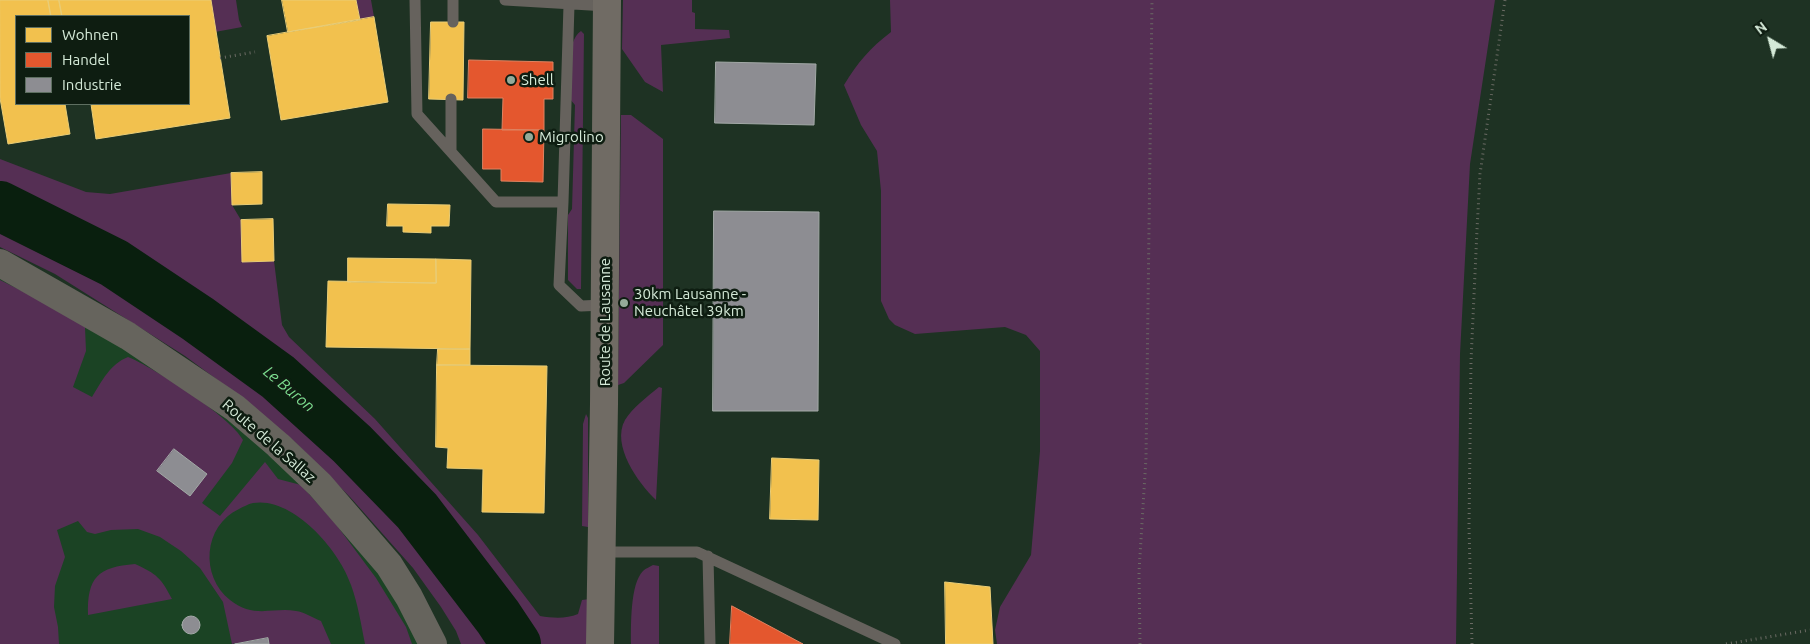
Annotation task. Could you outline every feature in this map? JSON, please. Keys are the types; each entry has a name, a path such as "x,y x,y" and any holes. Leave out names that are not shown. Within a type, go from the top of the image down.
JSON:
{"main road":[{"name":"Route de Lausanne","path":"600,644 607,3"},
{"name":"Route de la Sallaz","path":"0,263 128,336 235,408 278,445 320,485 389,565 409,596 433,644"}],"lane":[{"path":"415,0 417,114 496,202 563,202"},
{"path":"453,0 453,22"},
{"path":"505,0 569,5 607,3"},
{"path":"569,5 559,285 581,306 604,306"},
{"path":"451,99 451,151"},
{"path":"602,552 697,552 895,644"},
{"path":"708,556 710,644"}],"path":[{"path":"1140,644 1139,572 1146,458 1148,360 1152,0"},
{"path":"1472,644 1468,527 1471,362 1476,240 1480,174 1505,0"},
{"path":"220,58 255,52"},
{"path":"1726,644 1810,630"}],"shaded area":[{"path":"211,0 236,0 242,27 215,32"},
{"path":"356,0 371,0 374,17 360,20"},
{"path":"623,0 692,0 692,12 695,13 695,29 729,30 730,38 661,45 663,92 645,82 622,49"},
{"path":"890,0 1495,0 1470,164 1460,354 1456,644 997,644 995,630 1000,607 1031,555 1040,451 1040,351 1026,335 1005,327 915,334 895,325 889,319 881,301 881,191 877,151 861,125 844,85 865,56 891,32"},
{"path":"581,31 584,34 581,289 577,289 568,280 568,215 572,209 575,105 569,98 569,72 570,52 576,36"},
{"path":"621,115 631,115 663,139 663,345 624,383 618,385"},
{"path":"0,159 86,192 110,194 231,173 232,205 241,220 243,262 274,261 282,325 289,337 375,419 478,535 540,616 559,618 573,616 578,614 582,600 590,599 588,644 461,644 456,631 441,607 413,568 350,497 295,442 242,398 185,356 55,274 0,247"},
{"path":"0,263 128,336 320,485 433,644 0,644"},
{"path":"0,280 44,302 85,327 86,351 73,387 92,397 111,369 128,357 155,371 208,406 236,430 243,440 232,463 202,503 220,516 265,462 278,479 301,485 335,523 376,578 406,627 412,644 365,644 351,585 337,557 326,542 299,517 284,508 268,503 253,503 227,517 218,527 212,539 210,565 220,590 238,606 247,609 255,611 296,611 321,621 331,644 269,644 268,638 232,644 223,602 200,568 181,551 160,537 138,529 111,530 95,534 87,532 78,521 57,530 65,557 55,586 54,607 59,644 0,644"},
{"path":"659,387 662,388 656,500 642,484 628,463 621,441 625,420 640,402"},
{"path":"586,414 588,418 588,527 582,526 583,424"},
{"path":"135,564 158,577 172,599 88,615 90,591 97,576 112,568"},
{"path":"653,565 659,566 659,644 631,644 633,595 643,571"}],"building: Wohnen":[{"path":"0,0 48,0 51,15 15,15 15,105 65,105 70,134 8,144 0,98"},
{"path":"48,0 59,0 62,15 51,15"},
{"path":"59,0 211,0 230,118 96,139 91,105 190,105 190,15 62,15"},
{"path":"282,0 356,0 360,20 288,32"},
{"path":"374,17 388,102 281,120 267,36"},
{"path":"431,22 464,22 463,100 429,99"},
{"path":"262,172 262,204 232,205 231,173"},
{"path":"388,204 450,205 449,226 431,226 431,233 403,232 403,226 387,226"},
{"path":"273,219 274,261 242,262 241,220"},
{"path":"348,258 436,259 436,283 348,282"},
{"path":"436,259 471,260 470,349 326,347 328,281 436,283"},
{"path":"438,349 470,349 470,365 437,365"},
{"path":"437,365 547,366 544,513 482,512 483,469 447,468 448,448 436,447"},
{"path":"772,458 819,460 818,520 770,519"},
{"path":"945,582 990,587 993,644 946,644"}],"building: Handel":[{"name":"Shell","path":"469,60 553,62 553,99 544,99 544,130 502,130 503,98 468,98"},
{"path":"483,129 544,130 543,182 501,181 501,169 483,169"},
{"path":"732,606 803,644 730,644"}],"building: Industrie":[{"path":"716,62 816,64 814,125 715,123"},
{"path":"714,211 819,212 818,411 713,411"},
{"path":"174,449 207,474 190,496 157,471"},
{"path":"187,616 195,616 200,621 198,632 187,634 182,629 182,621"},
{"path":"268,638 269,644 235,644"}],"waterway":[{"name":"Le Buron","path":"0,206 114,263 198,319 278,377 352,444 417,511 498,617 516,644"}],"place":[{"name":"Shell","path":"511,80"},
{"name":"Migrolino","path":"529,137"},
{"name":"30km Lausanne - Neuchâtel 39km","path":"624,303"}]}
